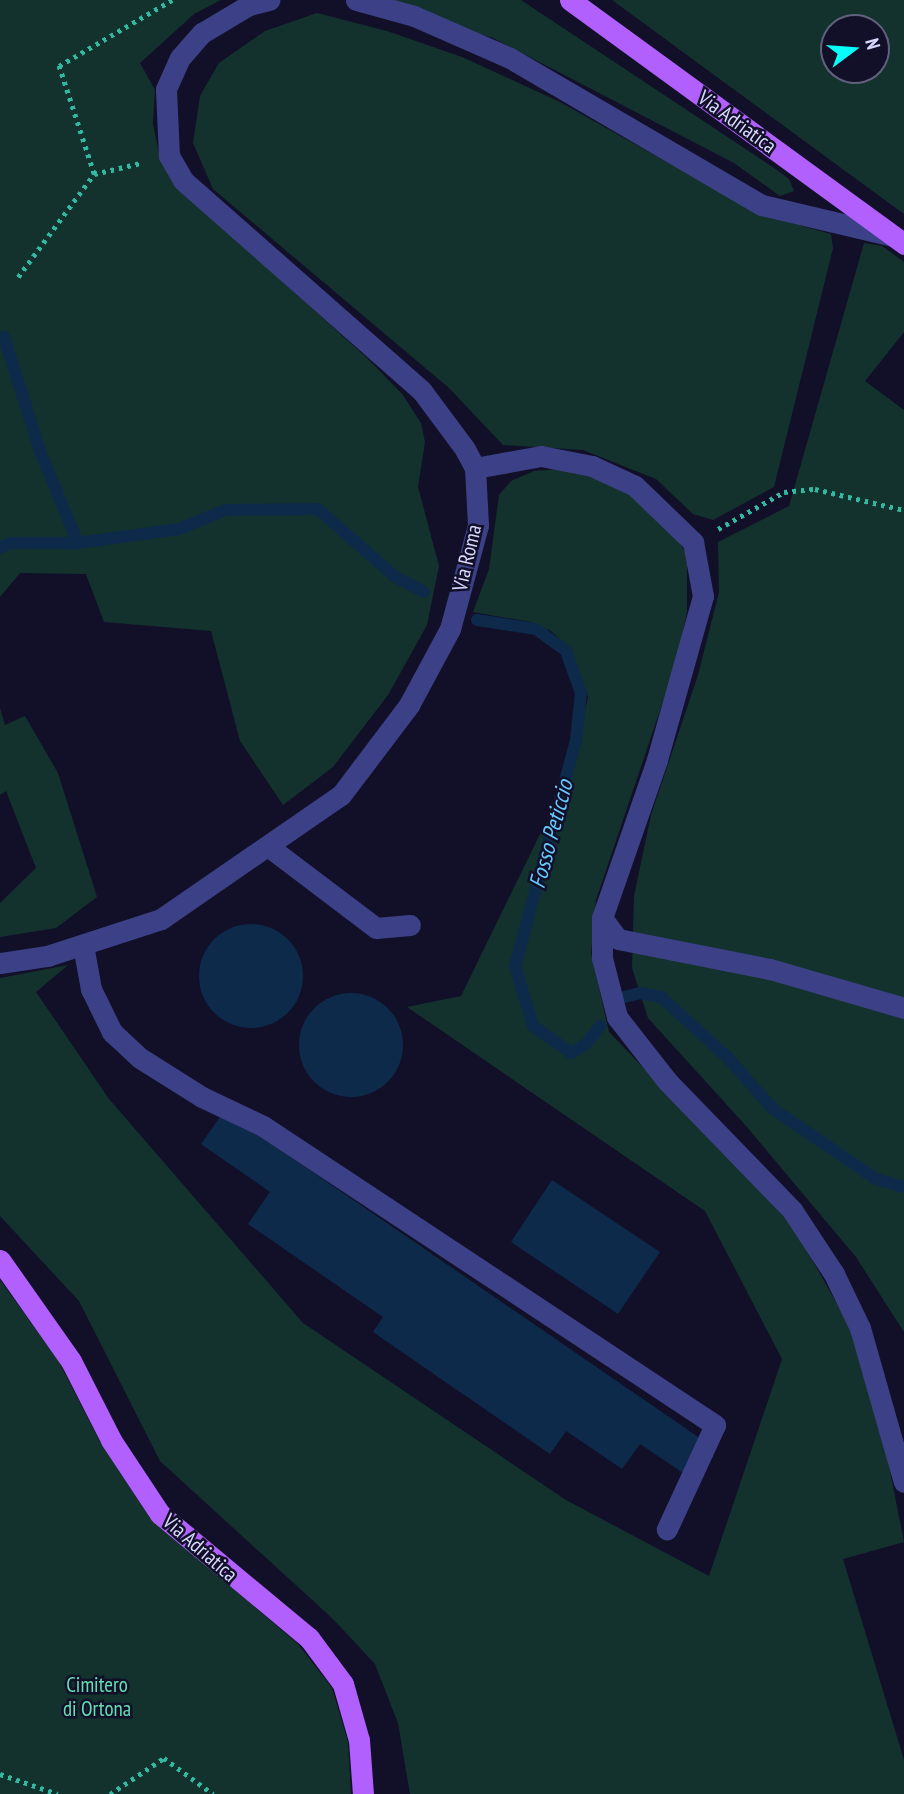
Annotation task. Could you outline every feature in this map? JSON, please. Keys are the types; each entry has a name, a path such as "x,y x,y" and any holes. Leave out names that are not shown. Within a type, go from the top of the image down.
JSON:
{"main road":[{"name":"Via Adriatica","path":"570,0 898,240"},
{"name":"Via Adriatica","path":"0,1260 71,1361 111,1440 160,1514 309,1638 343,1684 359,1740 363,1794"}],"street":[{"path":"269,0 249,5 202,33 180,58 166,89 169,156 183,180 422,391 475,468 541,456 592,466 635,486 692,542 703,596 657,760 602,918 602,958 617,1017 667,1081 792,1210 834,1274 860,1328 904,1482"},
{"path":"356,0 414,16 510,58 762,205 898,240"},
{"name":"Via Roma","path":"0,963 47,956 161,919 269,847 341,794 409,705 450,629 478,525 475,468"},
{"path":"269,847 376,928 410,925"},
{"path":"602,918 618,939 770,969 904,1008"},
{"path":"83,945 91,989 112,1032 140,1058 202,1097 263,1126 715,1425 667,1529"}],"path":[{"path":"94,174 59,66 172,0"},
{"path":"18,277 94,174 169,156"},
{"path":"692,542 784,492 836,492 904,510"},
{"path":"110,1794 164,1758 213,1794"},
{"path":"0,1774 58,1794"}],"green space":[{"path":"0,0 221,0 194,14 140,63 155,90 153,124 161,163 181,190 367,358 403,395 421,423 425,442 418,487 439,566 427,625 388,695 333,767 283,805 240,741 211,631 104,622 86,574 20,573 0,597"},
{"path":"374,0 521,0 777,170 789,179 794,191 780,196 734,163 493,38"},
{"path":"612,0 904,0 904,214"},
{"path":"317,13 387,31 462,57 560,102 759,214 831,234 833,248 774,487 713,520 693,514 656,479 583,450 503,445 449,388 213,189 193,143 200,96 219,63 265,31"},
{"path":"864,243 882,246 904,262 904,332 865,381 904,410 904,1332 856,1257 747,1127 648,1018 632,968 634,896 651,815 698,675 719,592 718,542 789,506"},
{"path":"560,469 595,476 625,491 673,532 687,555 687,612 676,663 596,900 591,953 609,1032 789,1219 854,1334 881,1426 904,1542 843,1559 904,1760 904,1794 410,1794 398,1723 375,1664 333,1619 160,1461 79,1301 0,1216 0,978 68,965 36,992 109,1099 303,1323 566,1500 709,1576 782,1359 705,1211 407,1007 461,996 543,828 565,803 588,697 568,647 551,631 531,622 473,612 489,569 499,495 511,481 534,471"},
{"path":"0,708 5,725 25,716 58,773 97,897 56,928 0,937 0,903 36,868 6,791 0,795"},
{"name":"Cimitero di Ortona","path":"0,1280 58,1360 99,1440 150,1518 298,1644 332,1688 348,1742 351,1794 0,1794"}],"water":[{"path":"251,924 271,928 288,939 299,956 303,976 299,996 288,1013 271,1024 251,1028 231,1024 214,1013 203,996 199,976 203,956 214,939 231,928"},
{"path":"351,993 371,997 388,1008 399,1025 403,1045 399,1065 388,1082 371,1093 351,1097 331,1093 314,1082 303,1065 299,1045 303,1025 314,1008 331,997"},
{"path":"224,1111 704,1441 683,1473 640,1444 622,1469 566,1431 550,1454 373,1332 383,1317 248,1224 270,1192 201,1144"},
{"path":"552,1180 660,1252 618,1314 511,1242"}],"waterway":[{"path":"4,337 40,451 78,543"},
{"name":"Fosso Peticcio","path":"0,548 10,543 78,543 179,529 225,510 318,509 394,576 424,592"},
{"name":"Fosso Peticcio","path":"477,620 536,629 566,651 581,693 576,740 515,966 533,1026 571,1053 586,1044 600,1026"},
{"name":"Fosso Peticcio","path":"624,997 640,993 661,997 728,1058 773,1109 876,1179 904,1187"}]}
